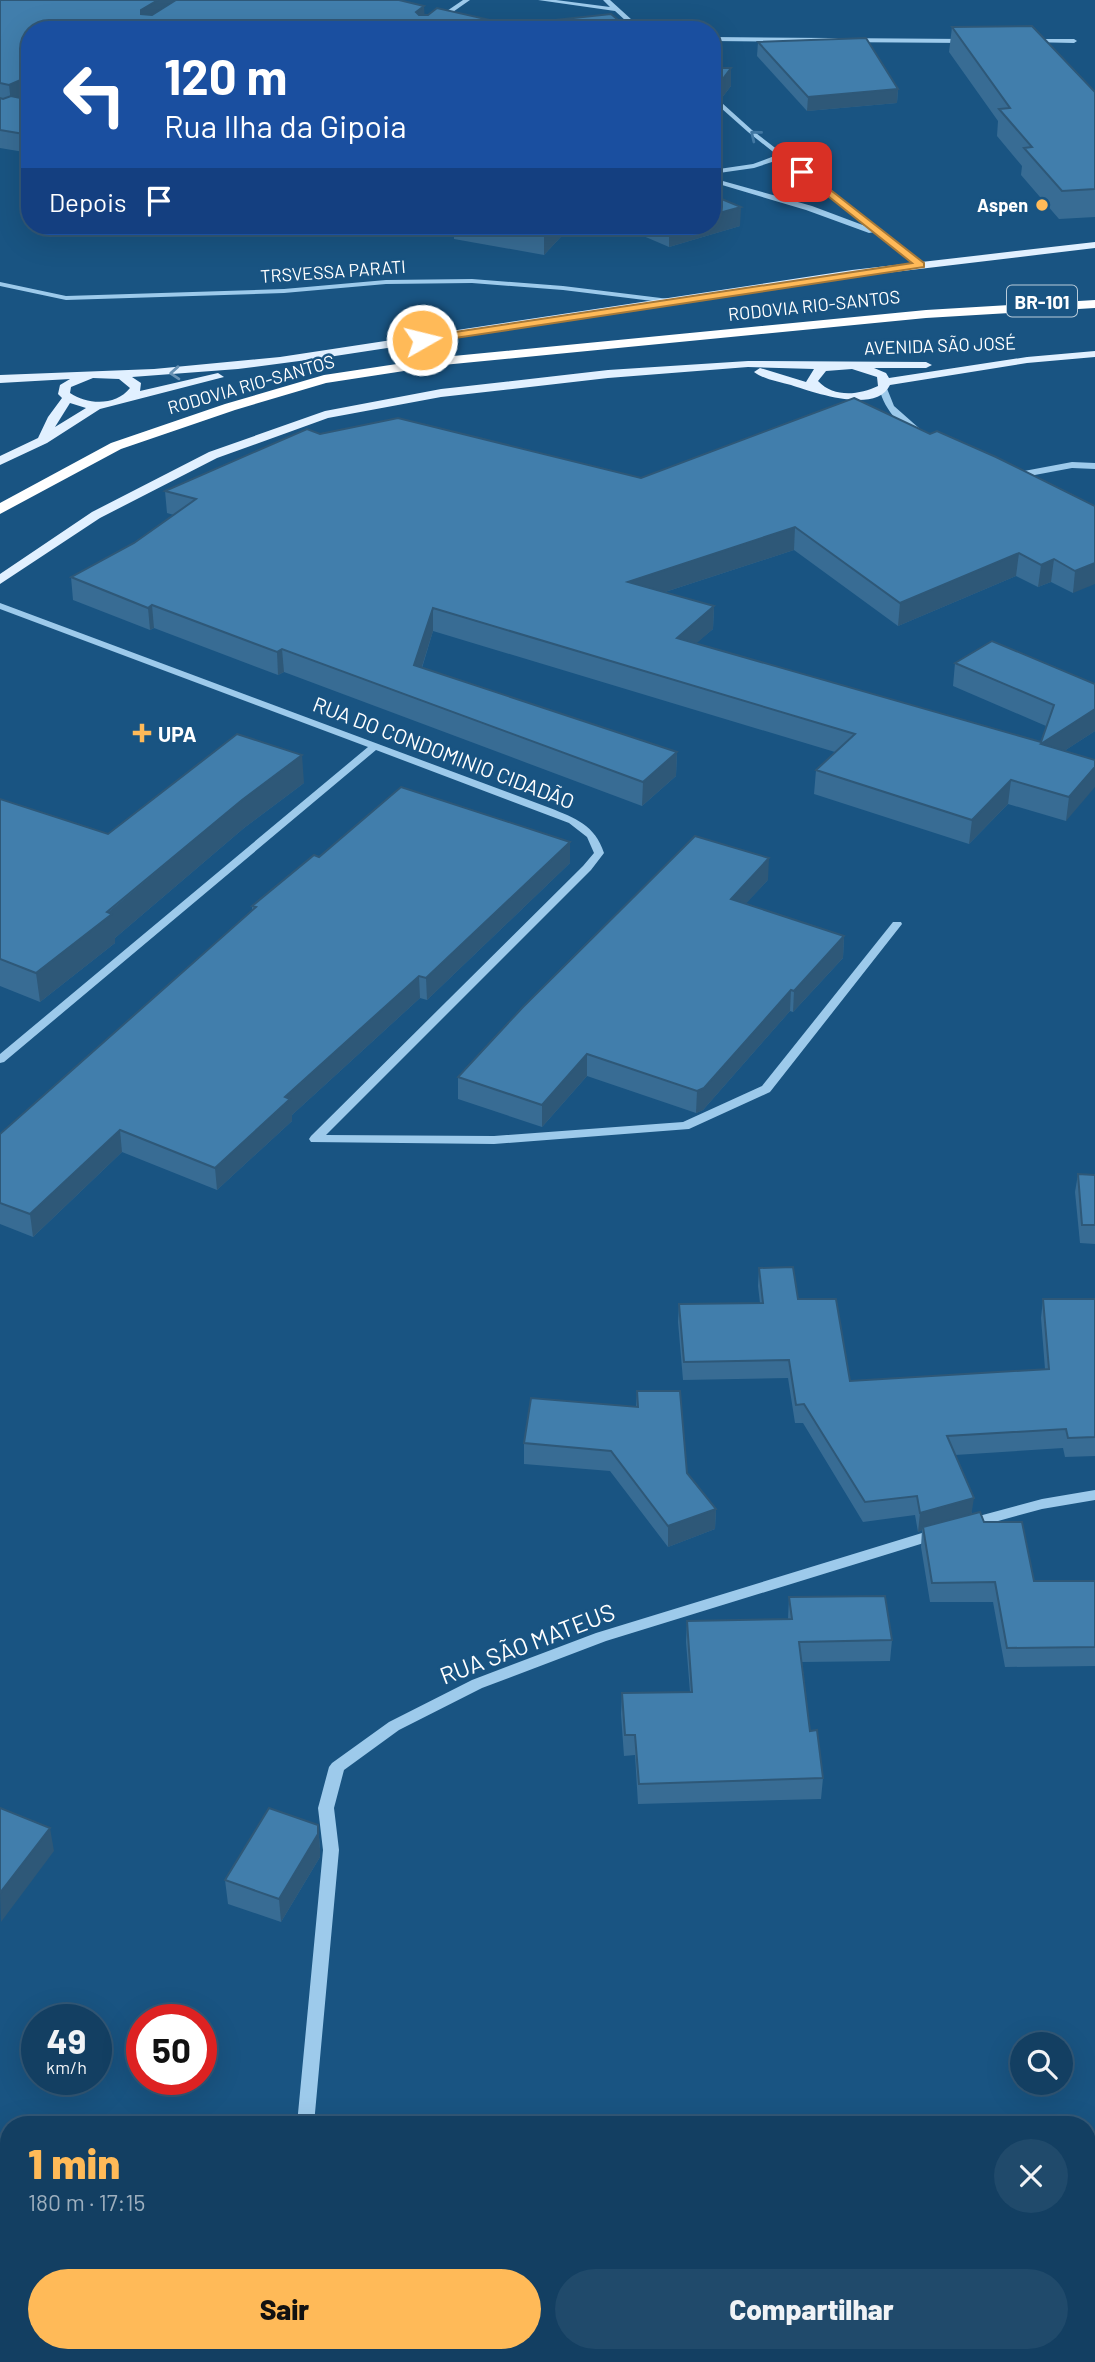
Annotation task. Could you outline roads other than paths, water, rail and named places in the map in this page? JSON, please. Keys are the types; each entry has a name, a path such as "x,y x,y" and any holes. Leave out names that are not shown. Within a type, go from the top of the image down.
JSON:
{"highway":[{"name":"RODOVIA RIO-SANTOS","path":"0,509 116,446 230,407 324,379 443,361 989,309 1095,294"},
{"name":"RODOVIA RIO-SANTOS","path":"989,309 1095,304"}],"main road":[{"path":"0,379 173,373 268,364 921,265 1095,244"},
{"name":"AVENIDA SÃO JOSÉ","path":"705,367 1027,360 1095,354"},
{"name":"AVENIDA SÃO JOSÉ","path":"705,367 765,373 825,392 863,396 884,385 1027,360"},
{"path":"0,461 43,440 98,405 268,364"},
{"name":"AVENIDA SÃO JOSÉ","path":"853,365 882,375 884,385"},
{"path":"825,392 811,382 811,377 821,369 831,366"},
{"path":"0,580 96,515 213,456 325,415 441,393 608,374 705,367"},
{"path":"43,440 72,381 92,374"},
{"path":"112,374 135,383 136,388 129,397"},
{"path":"13,378 98,405"}],"street":[{"path":"436,21 467,0"},
{"path":"541,0 619,10"},
{"path":"606,0 631,21"},
{"path":"721,39 976,41"},
{"path":"1018,41 1074,41"},
{"path":"721,104 782,156 921,265"},
{"path":"721,171 746,169 782,156"},
{"path":"721,183 809,208 887,237"},
{"name":"TRSVESSA PARATI","path":"0,284 66,298 284,291 386,282 472,281 563,288 669,302"},
{"path":"884,385 886,402 895,414 921,435 894,424"},
{"path":"825,392 856,406"},
{"path":"1010,477 1072,465 1095,466"},
{"path":"999,472 1023,482"},
{"name":"RUA DO CONDOMINIO CIDADÃO","path":"0,606 580,824 595,837 599,853 587,868 315,1139 494,1140 685,1126 766,1089 897,924"},
{"path":"0,1060 375,746"},
{"name":"RUA SÃO MATEUS","path":"306,2116 331,1850 326,1808 337,1766 394,1726 477,1684 601,1637 892,1546 1042,1504 1095,1494"}],"place":[{"name":"Aspen","path":"1042,205"},
{"name":"UPA","path":"142,733"}]}
